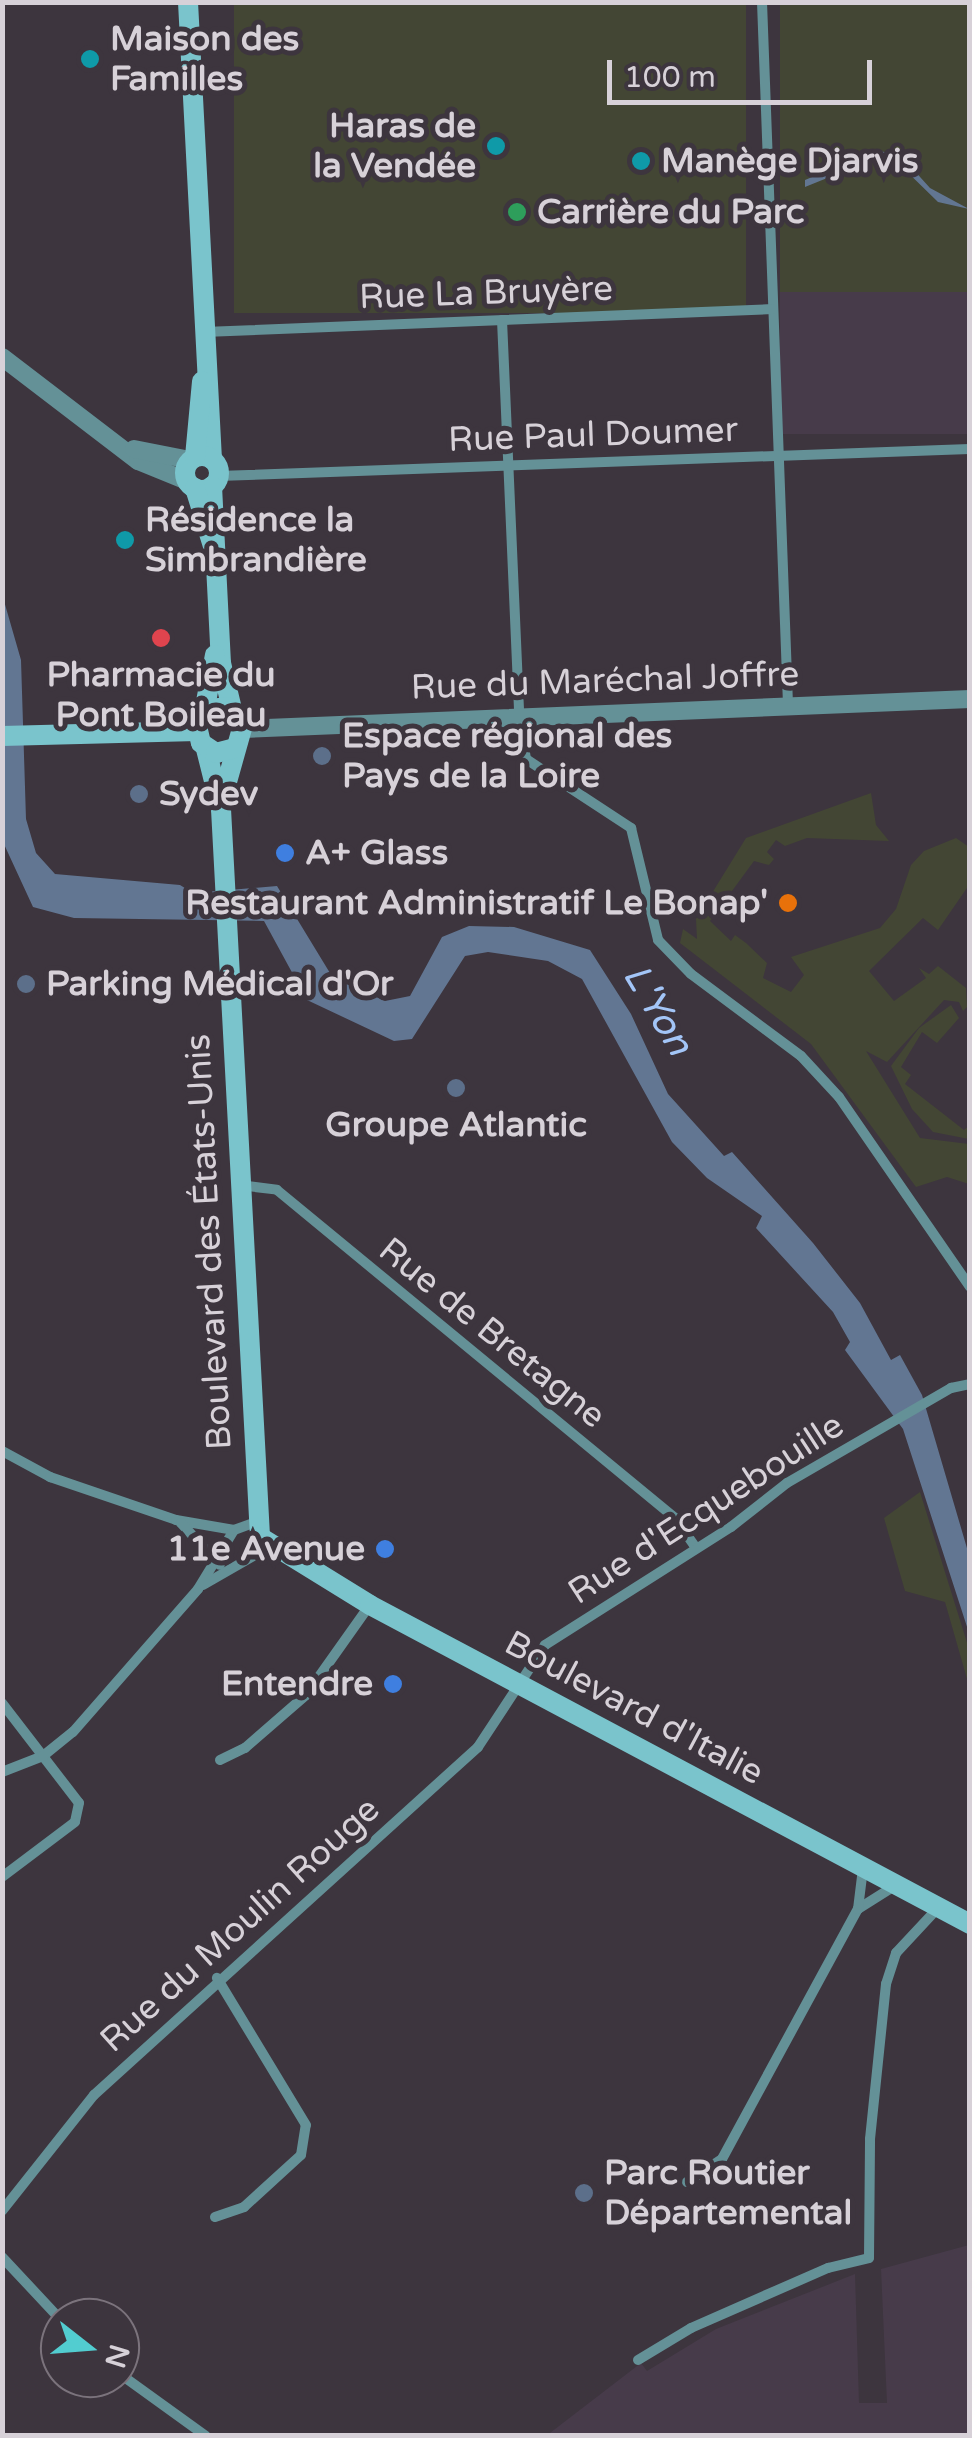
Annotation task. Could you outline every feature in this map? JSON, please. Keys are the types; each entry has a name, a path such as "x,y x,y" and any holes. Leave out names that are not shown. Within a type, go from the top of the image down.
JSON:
{"main road":[{"path":"188,2 204,370 212,405 201,473 215,552 218,618 239,738 222,809"},
{"path":"218,618 202,730 222,809"},
{"path":"202,730 232,710"},
{"path":"2,736 202,730 239,738"},
{"name":"Boulevard des États-Unis","path":"222,809 256,1522 269,1547"},
{"name":"Boulevard d'Italie","path":"269,1547 370,1605 970,1924"}],"street":[{"path":"762,2 788,706"},
{"name":"Rue La Bruyère","path":"202,332 773,309"},
{"path":"502,320 519,717 526,759 631,828 658,940 691,974 801,1056 839,1097 970,1287"},
{"path":"2,357 124,446 201,473"},
{"name":"Rue Paul Doumer","path":"201,473 506,468 970,449"},
{"name":"Rue du Maréchal Joffre","path":"239,738 519,717 970,699"},
{"name":"Rue de Bretagne","path":"240,1185 277,1190 675,1518 695,1547"},
{"name":"Rue d'Ecquebouille","path":"522,1686 544,1645 787,1482 930,1402 970,1384"},
{"path":"2,1451 50,1477 176,1520 234,1530 256,1522"},
{"path":"176,1520 220,1565"},
{"path":"2,1772 44,1756 74,1732 220,1565 234,1530"},
{"path":"220,1565 269,1547"},
{"path":"220,1760 245,1748 306,1695 370,1605"},
{"name":"Rue du Moulin Rouge","path":"2,2211 94,2096 217,1978 478,1747 522,1686"},
{"path":"2,1703 44,1756 54,1778 79,1804 76,1822 2,1878"},
{"path":"687,2182 722,2159 858,1908 864,1867"},
{"path":"858,1908 897,1885"},
{"path":"638,2360 691,2328 828,2268 869,2258 870,2139 886,1984 896,1954 938,1907"},
{"path":"216,2217 244,2207 301,2155 306,2126 217,1978"},
{"path":"2,2257 40,2298"},
{"path":"140,2388 206,2436"}],"shaded area":[{"path":"780,69 969,69 969,434 780,434"},
{"path":"969,2245 969,2435 546,2436 641,2363 647,2371 716,2329 855,2274 859,2403 887,2403 881,2269"}],"green space":[{"name":"Haras de la Vendée","path":"234,3 746,3 746,313 234,313"},
{"path":"780,3 969,3 969,292 780,292"},
{"path":"871,793 876,825 889,841 807,838 785,846 776,840 767,852 774,859 769,865 754,861 710,921 731,941 735,935 746,943 767,963 763,978 791,992 804,975 791,957 880,928 896,909 911,865 924,851 956,838 969,847 969,885 938,930 923,918 869,971 894,1001 926,978 919,968 929,974 938,966 966,988 967,1007 963,1011 959,1002 944,1000 887,1062 866,1051 920,1138 969,1144 969,1184 947,1177 916,1187 811,1044 680,943 683,929 697,939 696,919 746,838"},
{"path":"951,1005 959,1018 937,1043 922,1032 901,1067 911,1075 905,1084 964,1130 969,1126 969,1139 933,1132 912,1109 891,1066 919,1028"},
{"path":"920,1492 969,1649 969,1686 945,1602 905,1591 884,1518"}],"water":[{"path":"877,150 902,157 930,188 969,209 938,202 896,161 879,157 805,187 805,180"},
{"path":"2,594 21,660 26,819 36,853 55,874 180,885 193,893 277,886 333,978 385,1001 410,996 442,937 469,926 514,927 590,950 631,1014 668,1094 724,1156 732,1152 813,1243 860,1303 891,1360 900,1355 922,1395 969,1555 969,1633 903,1429 845,1350 850,1342 833,1312 756,1228 762,1216 707,1178 672,1142 582,979 548,961 488,952 465,956 412,1039 394,1041 307,1000 264,921 74,918 33,907 3,842"}],"place":[{"name":"Maison des Familles","path":"90,59"},
{"name":"Haras de la Vendée","path":"496,146"},
{"name":"Manège Djarvis","path":"641,161"},
{"name":"Carrière du Parc","path":"517,212"},
{"name":"Résidence la Simbrandière","path":"125,540"},
{"name":"Pharmacie du Pont Boileau","path":"161,638"},
{"name":"Espace régional des Pays de la Loire","path":"322,756"},
{"name":"Sydev","path":"139,794"},
{"name":"A+ Glass","path":"285,853"},
{"name":"Restaurant Administratif Le Bonap'","path":"788,903"},
{"name":"Parking Médical d'Or","path":"26,984"},
{"name":"Groupe Atlantic","path":"456,1088"},
{"name":"11e Avenue","path":"385,1549"},
{"name":"Entendre","path":"393,1684"},
{"name":"Parc Routier Départemental","path":"584,2193"}],"water label":[{"name":"L'Yon","path":"657,1010"}]}
